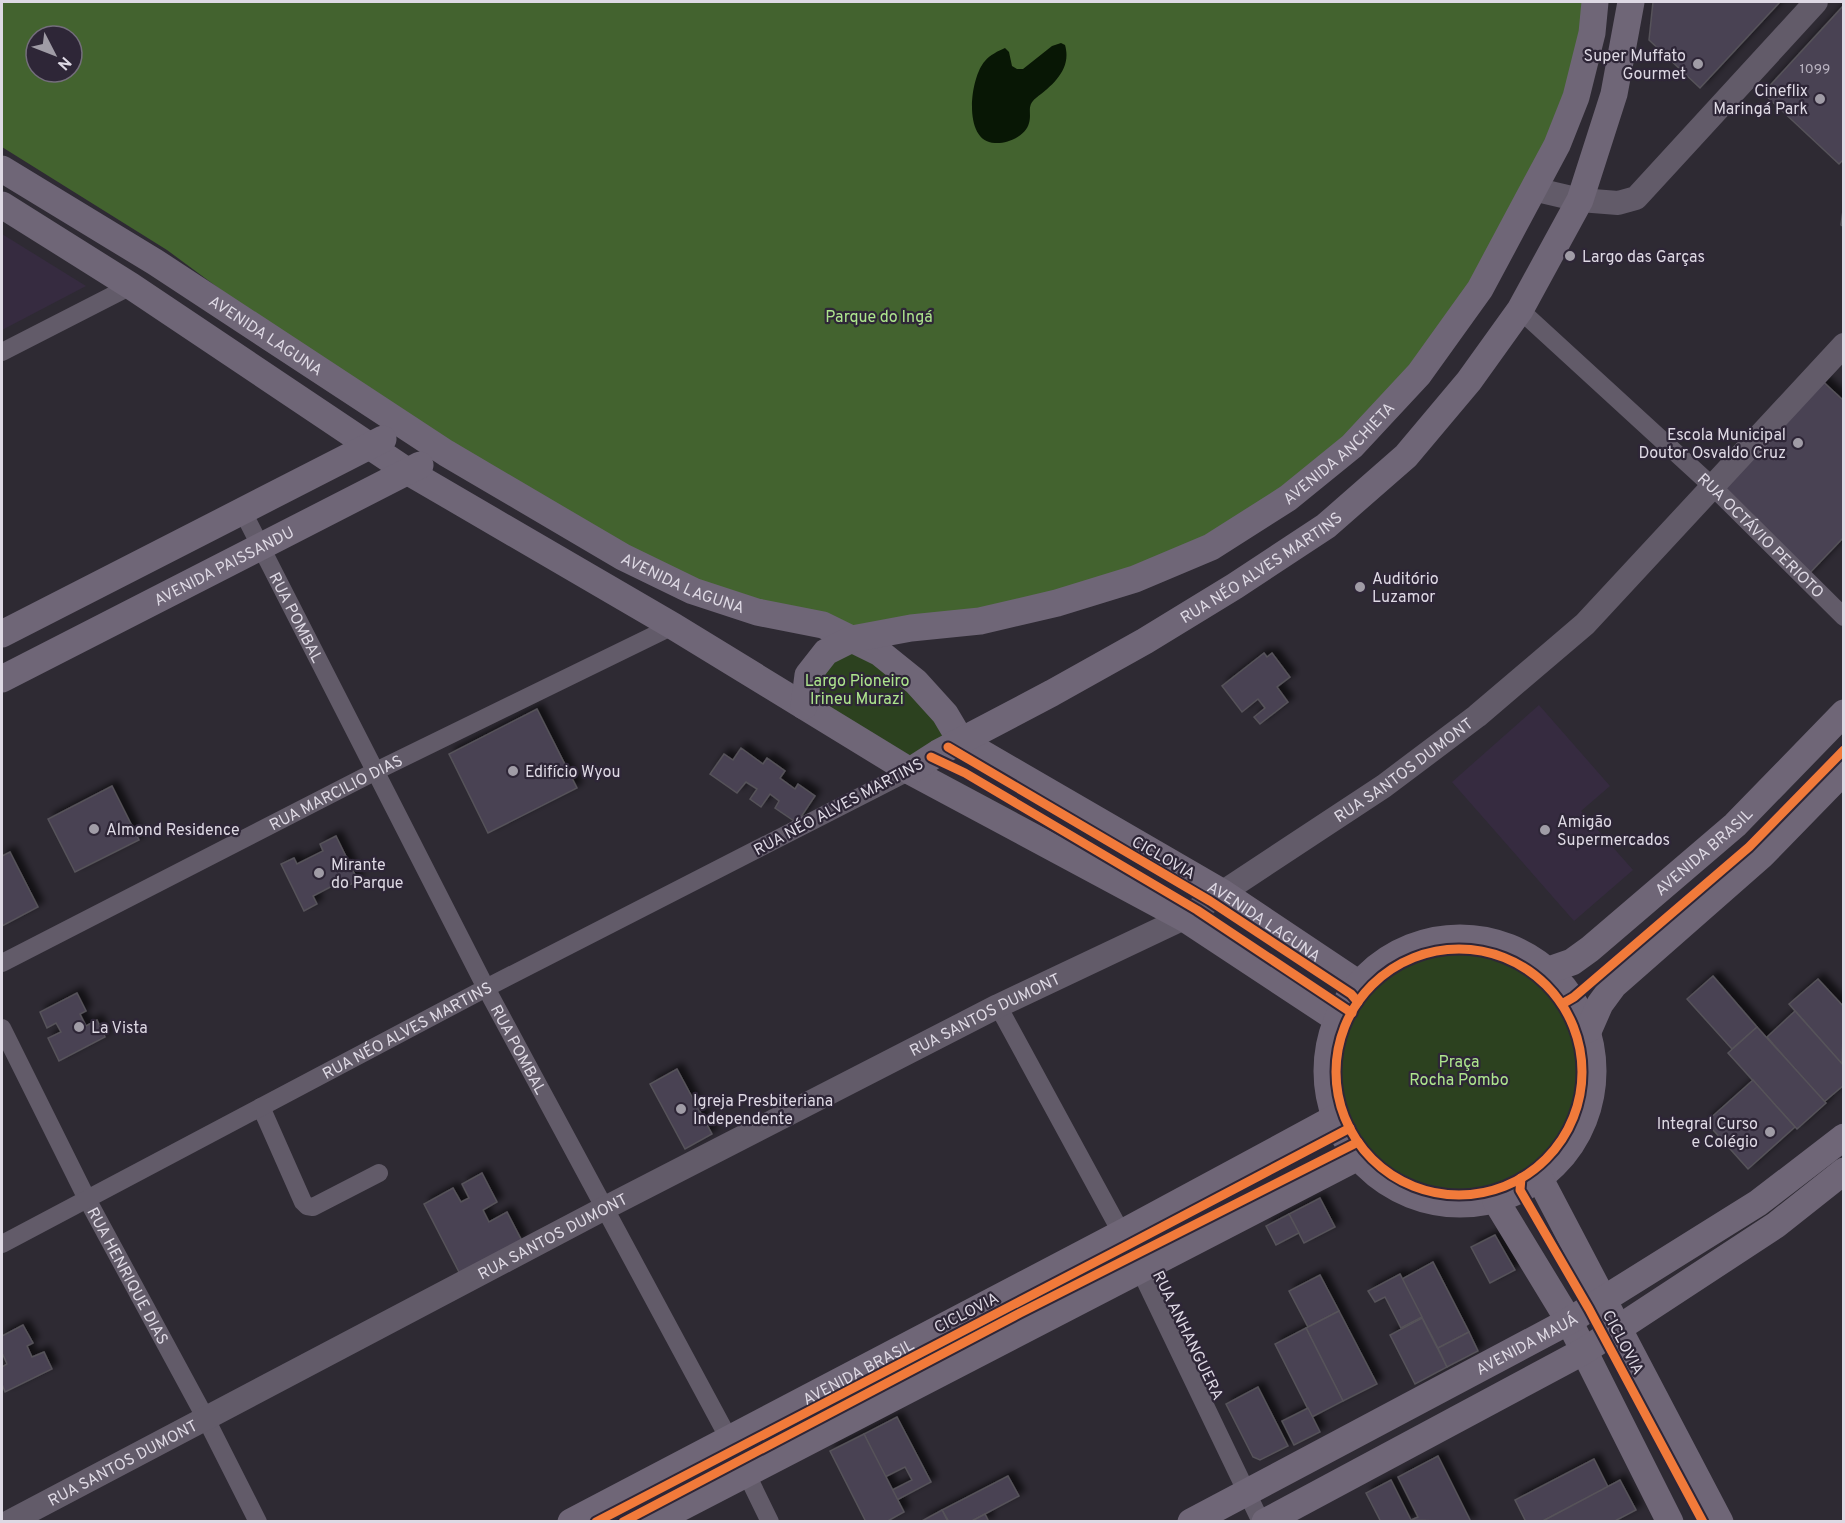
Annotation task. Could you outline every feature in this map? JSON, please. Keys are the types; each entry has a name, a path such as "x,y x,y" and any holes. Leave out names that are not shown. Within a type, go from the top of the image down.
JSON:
{"main road":[{"name":"AVENIDA ANCHIETA","path":"804,706 808,675 825,652 852,639 911,628 980,621 1057,603 1135,579 1211,547 1288,498 1352,446 1419,374 1480,289 1557,145 1576,97 1592,33 1595,2"},
{"path":"1580,200 1614,94 1631,2"},
{"name":"AVENIDA LAGUNA","path":"2,169 155,262 446,453 623,557 693,591 757,612 823,625 880,653 916,682 945,714 961,741 1223,893 1359,984"},
{"name":"RUA NÉO ALVES MARTINS","path":"910,771 1145,641 1235,586 1326,526 1406,456 1468,381 1520,310 1580,200"},
{"name":"AVENIDA LAGUNA","path":"2,205 131,286 407,471 673,626 910,771 1184,918 1337,1019"},
{"path":"2,634 370,447 405,426"},
{"name":"AVENIDA PAISSANDU","path":"2,679 446,453"},
{"name":"AVENIDA BRASIL","path":"1549,970 1572,962 1590,949 1735,825 1844,713"},
{"path":"1589,1029 1600,1004 1614,985 1762,855 1844,771"},
{"path":"1470,937 1512,947 1549,970 1574,997 1589,1029 1593,1056 1592,1090 1582,1123 1565,1152 1540,1179 1496,1201 1464,1204 1423,1199 1385,1181 1358,1157 1343,1137 1335,1118 1328,1094 1326,1069 1329,1043 1337,1019 1342,1007 1359,984 1386,959 1426,941 1470,937"},
{"name":"AVENIDA BRASIL","path":"571,1521 1122,1233 1335,1118"},
{"name":"AVENIDA MAUÁ","path":"1191,1521 1569,1322 1758,1203 1844,1137"},
{"path":"653,1521 1358,1157"},
{"name":"AVENIDA MAUÁ","path":"1263,1521 1584,1351 1776,1225 1844,1171"},
{"path":"1540,1179 1720,1521"},
{"path":"1496,1201 1569,1322 1670,1521"}],"street":[{"path":"1533,189 1580,200 1618,203 1636,198 1816,2"},
{"path":"2,352 131,286"},
{"name":"RUA OCTÁVIO PERIOTO","path":"1520,310 1712,486 1844,617"},
{"name":"RUA SANTOS DUMONT","path":"9,1521 605,1208 998,1006 1184,918 1384,786 1477,716 1585,624 1844,345"},
{"name":"RUA POMBAL","path":"243,512 486,988 729,1440 770,1521"},
{"name":"RUA MARCILIO DIAS","path":"2,963 375,771 673,626"},
{"name":"RUA NÉO ALVES MARTINS","path":"2,1244 486,988 910,771"},
{"name":"RUA ANHANGUERA","path":"998,1006 1122,1233 1263,1521"},
{"name":"RUA HENRIQUE DIAS","path":"2,1028 87,1199 205,1417 258,1521"},
{"path":"261,1107 303,1202 307,1206 314,1207 379,1173"}],"shaded area":[{"path":"1061,43 1065,45 1066,62 1060,76 1031,104 1029,123 1024,132 1005,142 995,143 984,140 977,132 972,108 976,80 985,61 1005,48 1009,52 1012,66 1023,69 1052,46"},
{"path":"2,234 86,286 2,330"},
{"name":"Amigão Supermercados","path":"1539,705 1610,786 1581,811 1633,870 1574,921 1452,782"}],"green space":[{"name":"Parque do Ingá","path":"2,2 1586,2 1569,91 1480,289 1352,446 1135,579 852,639 693,591 405,426 167,250 2,147"},
{"name":"Largo Pioneiro Irineu Murazi","path":"852,639 961,741 910,771 804,706 808,675"},
{"name":"Praça Rocha Pombo","path":"1447,938 1473,938 1511,948 1534,960 1554,977 1571,997 1583,1020 1591,1045 1593,1071 1591,1097 1583,1122 1571,1145 1554,1165 1534,1182 1511,1194 1486,1202 1447,1204 1421,1198 1397,1188 1376,1174 1357,1155 1343,1134 1333,1110 1327,1084 1327,1058 1333,1032 1343,1008 1357,987 1376,968 1397,954 1421,944"}],"building":[{"name":"Super Muffato Gourmet","path":"1653,2 1780,2 1700,88 1649,40"},
{"path":"1844,5 1844,159 1839,164 1763,93"},
{"path":"1844,203 1844,227 1841,225"},
{"name":"Escola Municipal Doutor Osvaldo Cruz","path":"1816,375 1844,401 1844,537 1805,578 1712,486"},
{"path":"1264,653 1267,657 1272,653 1290,677 1277,687 1288,702 1260,724 1254,717 1265,708 1258,699 1242,712 1222,686"},
{"name":"Edifício Wyou","path":"537,709 577,788 488,833 449,754"},
{"path":"741,748 763,764 767,758 785,771 780,778 795,789 798,784 815,796 797,823 775,808 779,801 770,794 761,807 750,799 757,789 746,782 737,793 710,774 724,754 733,760"},
{"name":"Almond Residence","path":"112,786 139,840 75,872 48,819"},
{"name":"Mirante do Parque","path":"336,836 358,881 345,887 342,881 313,896 317,904 304,911 281,864 294,858 297,864 323,851 320,844"},
{"path":"10,852 38,907 2,926 2,856"},
{"path":"1713,976 1757,1027 1732,1049 1687,999"},
{"path":"1818,979 1844,1007 1842,1064 1789,1004"},
{"name":"La Vista","path":"77,993 86,1011 80,1014 86,1026 97,1020 105,1037 59,1061 48,1038 61,1032 56,1023 47,1028 40,1012"},
{"path":"1795,1011 1844,1066 1844,1085 1824,1102 1767,1037"},
{"path":"1757,1027 1826,1103 1797,1129 1728,1053"},
{"name":"Igreja Presbiteriana Independente","path":"677,1069 712,1134 685,1149 650,1084"},
{"path":"1753,1080 1795,1127 1748,1169 1706,1122"},
{"path":"482,1173 497,1202 483,1210 489,1222 507,1212 522,1241 460,1274 424,1204 453,1188 461,1202 469,1198 462,1184"},
{"path":"1320,1198 1335,1227 1304,1243 1289,1214"},
{"path":"1289,1214 1299,1233 1276,1245 1266,1226"},
{"path":"1495,1235 1515,1270 1490,1283 1471,1247"},
{"path":"1433,1262 1469,1332 1438,1348 1402,1279"},
{"path":"1400,1274 1422,1317 1401,1328 1385,1297 1375,1302 1368,1291"},
{"path":"1320,1275 1339,1311 1308,1327 1289,1291"},
{"path":"1339,1311 1377,1384 1343,1401 1306,1328"},
{"path":"1422,1318 1447,1367 1415,1384 1390,1335"},
{"path":"23,1325 33,1343 27,1346 32,1357 44,1352 52,1369 5,1392 2,1384 2,1367 7,1364 2,1356 2,1336"},
{"path":"1306,1328 1343,1401 1312,1417 1275,1344"},
{"path":"1469,1332 1478,1351 1447,1367 1438,1348"},
{"path":"1258,1387 1288,1446 1260,1460 1253,1457 1226,1404"},
{"path":"1308,1408 1320,1432 1294,1445 1282,1421"},
{"path":"897,1417 931,1482 897,1500 892,1490 912,1480 905,1467 885,1477 864,1434"},
{"path":"864,1434 904,1512 886,1522 866,1522 830,1451"},
{"path":"1438,1456 1471,1522 1411,1520 1418,1517 1398,1477"},
{"path":"1594,1459 1608,1487 1541,1522 1526,1522 1515,1500"},
{"path":"1008,1476 1019,1496 970,1522 949,1522 942,1510"},
{"path":"1391,1480 1412,1522 1381,1522 1366,1493"},
{"path":"1620,1480 1636,1510 1613,1522 1541,1522"},
{"path":"942,1510 948,1522 920,1522"},
{"path":"985,1514 989,1522 970,1522"}],"cycle path":[{"name":"CICLOVIA","path":"948,747 1210,901 1351,994 1358,1002"},
{"path":"1562,1004 1574,997 1749,847 1844,750"},
{"path":"931,757 965,773 1197,910 1352,1013"},
{"path":"1459,949 1483,952 1506,959 1527,970 1546,985 1561,1004 1572,1025 1579,1048 1582,1072 1579,1096 1572,1119 1561,1140 1546,1159 1527,1174 1506,1185 1483,1192 1459,1195 1435,1192 1412,1185 1391,1174 1372,1159 1357,1140 1346,1119 1339,1096 1336,1072 1339,1048 1346,1025 1357,1004 1372,985 1391,970 1412,959 1435,952 1459,949"},
{"name":"CICLOVIA","path":"596,1522 1350,1128"},
{"path":"623,1522 1020,1313 1358,1142"},
{"name":"CICLOVIA","path":"1521,1178 1520,1190 1589,1309 1703,1522"}],"place":[{"name":"Super Muffato Gourmet","path":"1698,64"},
{"name":"Cineflix Maringá Park","path":"1820,99"},
{"name":"Largo das Garças","path":"1570,256"},
{"name":"Escola Municipal Doutor Osvaldo Cruz","path":"1798,443"},
{"name":"Auditório Luzamor","path":"1360,587"},
{"name":"Edifício Wyou","path":"513,771"},
{"name":"Almond Residence","path":"94,829"},
{"name":"Amigão Supermercados","path":"1545,830"},
{"name":"Mirante do Parque","path":"319,873"},
{"name":"La Vista","path":"79,1027"},
{"name":"Igreja Presbiteriana Independente","path":"681,1109"},
{"name":"Integral Curso e Colégio","path":"1770,1132"}]}
